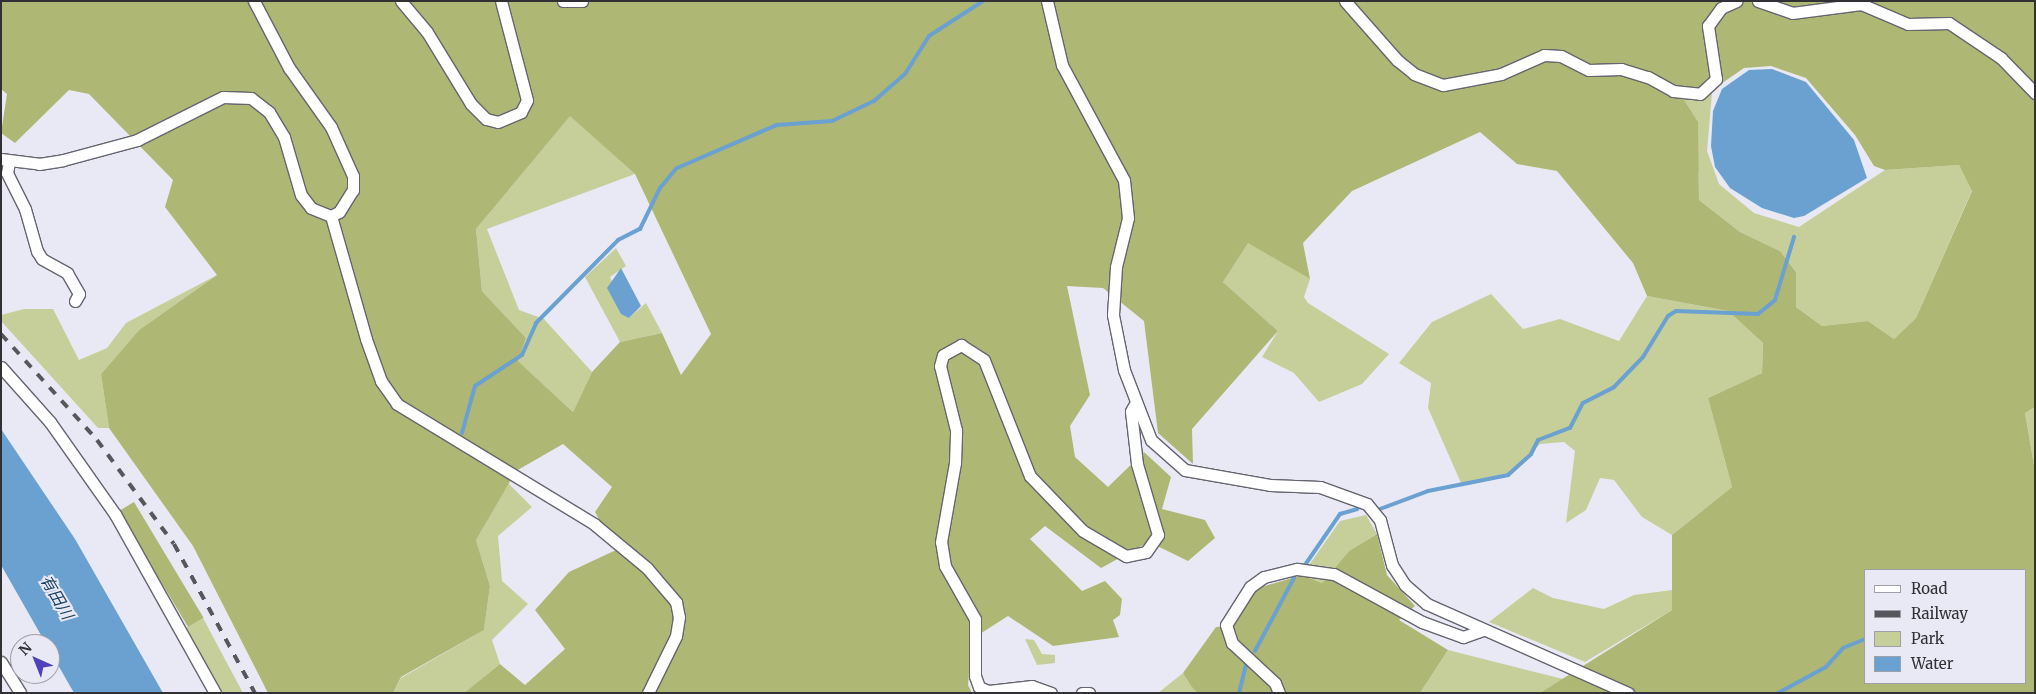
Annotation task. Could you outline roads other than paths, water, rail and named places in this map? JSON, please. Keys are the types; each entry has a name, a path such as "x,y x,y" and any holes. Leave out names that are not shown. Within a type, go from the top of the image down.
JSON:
{"street":[{"path":"254,1 289,68 331,127 353,176 347,205 331,216"},
{"path":"401,1 427,32 471,104 486,119 498,122 521,112 528,100 501,1"},
{"path":"563,1 582,1"},
{"path":"1047,1 1062,65 1124,180 1128,218 1116,267 1113,315 1135,404 1151,440 1185,470 1270,485 1320,487 1367,504 1380,520 1392,566 1405,585 1427,604 1628,693"},
{"path":"1345,1 1397,60 1414,74 1443,85 1501,74 1544,55 1561,56 1589,70 1621,69 1648,77 1673,91 1700,94 1716,78 1708,26 1721,8 1737,1"},
{"path":"1758,1 1792,13 1861,4 1908,24 1948,23 2002,58 2035,93"},
{"path":"74,301 79,294 67,272 42,259 37,251 25,209 7,173 5,160 39,164 63,160 137,140 223,97 252,98 269,112 284,137 301,195 311,208 331,216"},
{"path":"331,216 366,339 382,381 397,404 594,524 647,568 676,602 679,617 676,636 648,693"},
{"path":"1051,693 1032,686 988,691 978,687 975,676 975,619 945,566 941,542 955,463 956,430 940,366 943,355 962,346 984,360 1030,476 1083,532 1126,556 1146,552 1158,535 1137,464 1131,411 1135,404"},
{"path":"1,367 50,422 100,492 216,693"},
{"path":"1279,693 1275,683 1227,634 1228,617 1250,587 1264,577 1297,569 1334,574 1422,622 1464,637 1483,630"},
{"path":"1,662 20,693"},
{"path":"1082,693 1089,693"}],"water":[{"path":"1772,69 1806,82 1854,140 1867,178 1804,216 1794,218 1762,208 1730,188 1715,167 1711,146 1713,111 1722,89 1749,70"},
{"path":"621,268 641,306 629,318 621,314 607,288"},
{"name":"有田川","path":"1,429 75,539 163,693 74,693 60,668 60,634 40,634 1,565"}],"waterway":[{"path":"462,433 475,386 522,355 536,323 618,240 640,229 660,188 677,168 777,125 832,121 874,101 905,74 929,36 983,1"},
{"path":"1380,509 1428,491 1508,475 1531,454 1538,440 1570,428 1583,403 1614,387 1643,357 1668,316 1676,311 1758,314 1775,300 1794,237"},
{"path":"1305,565 1340,514 1357,509"},
{"path":"1255,651 1294,578"},
{"path":"1778,693 1826,667 1843,648 1864,639"},
{"path":"1239,693 1247,662"}],"railway":[{"path":"1,334 97,440 174,544 255,693"}]}
